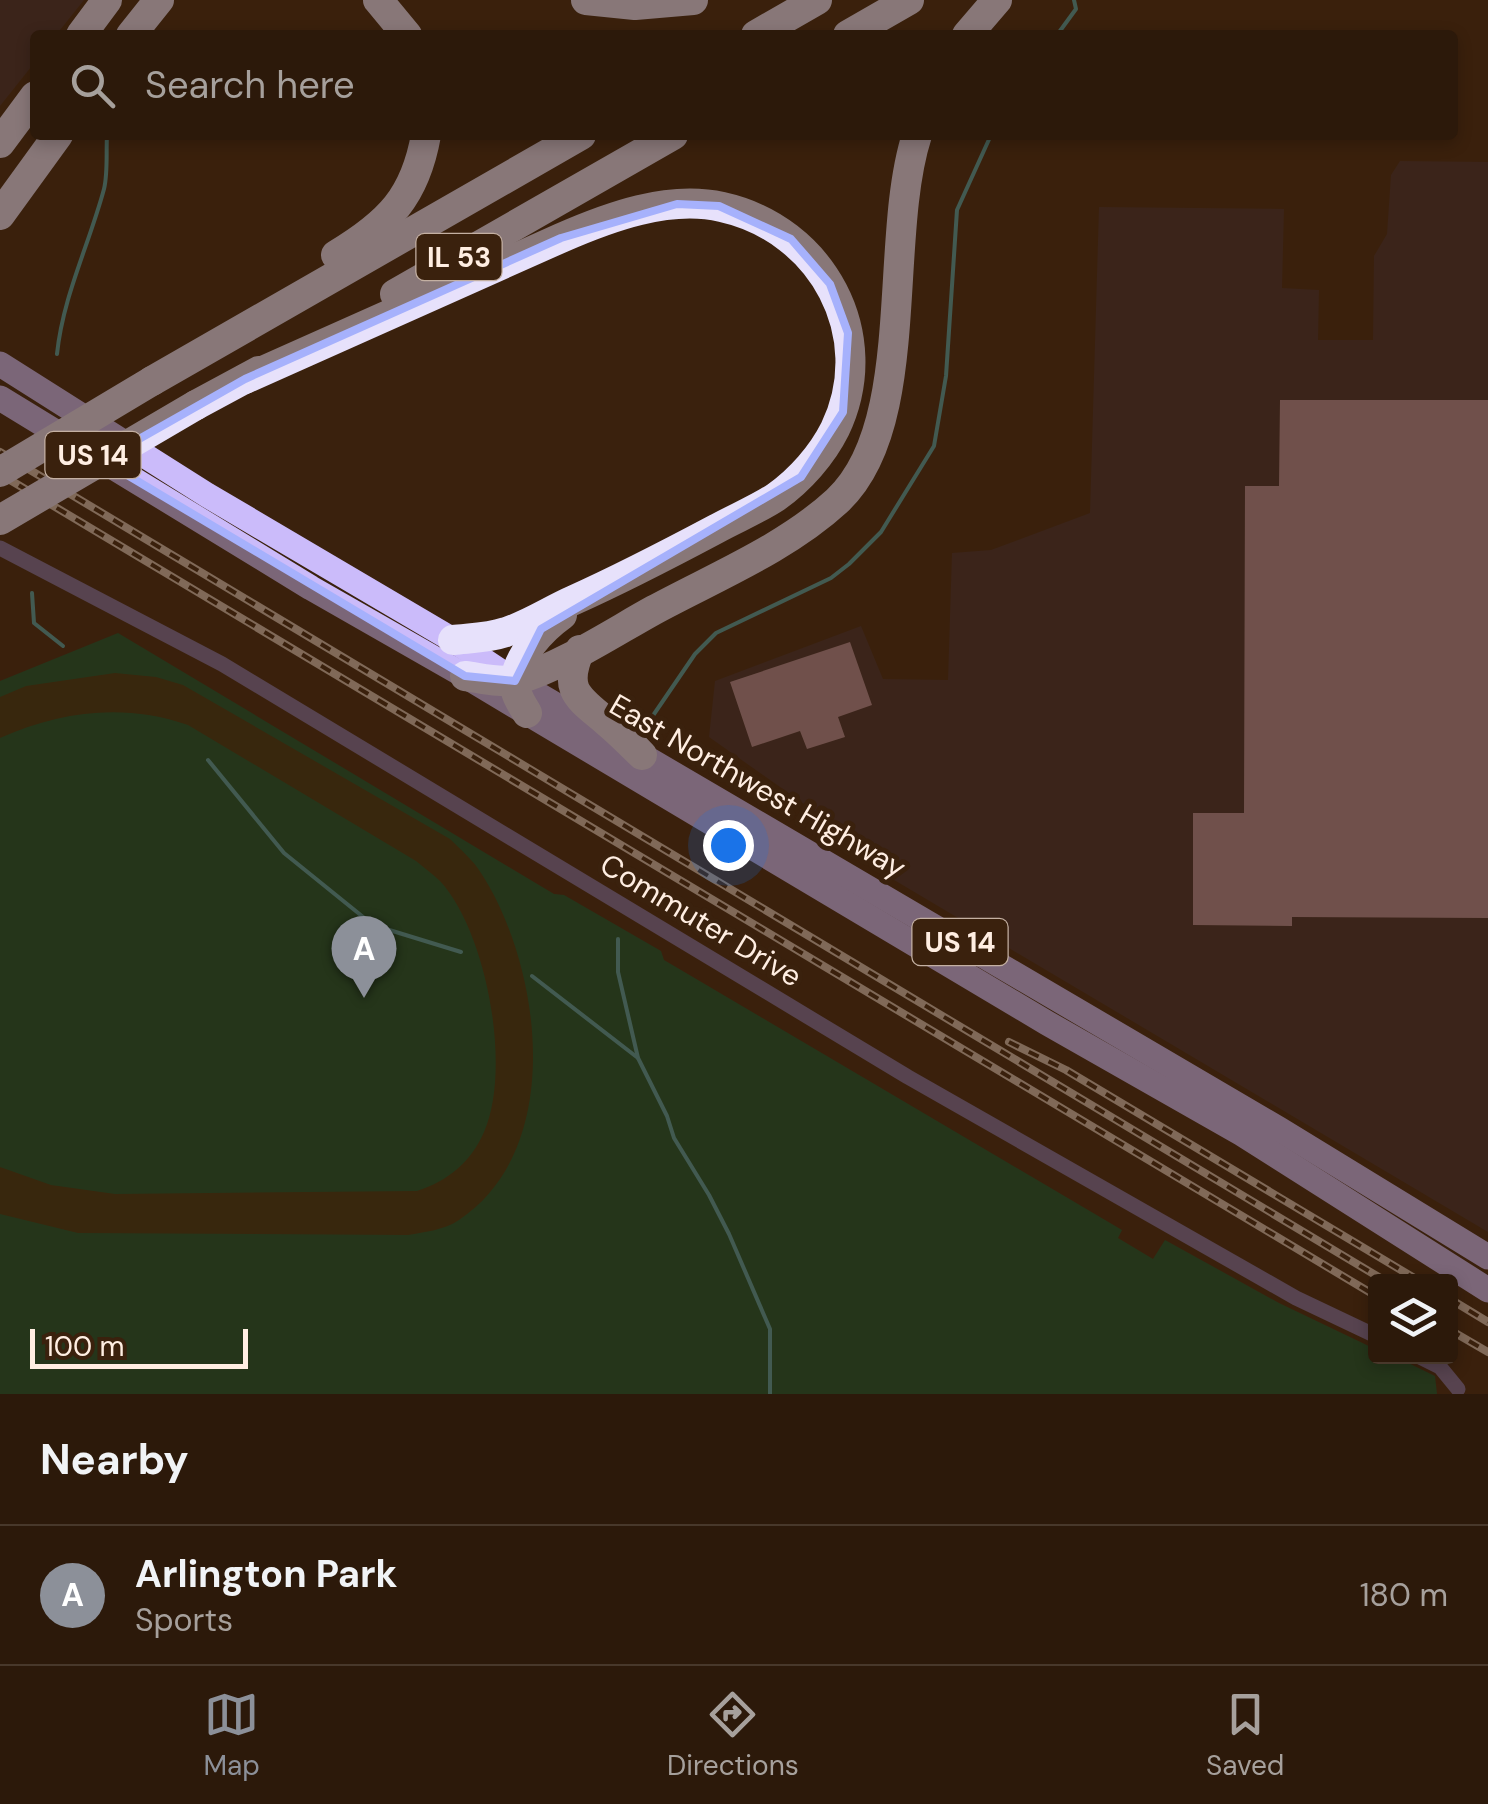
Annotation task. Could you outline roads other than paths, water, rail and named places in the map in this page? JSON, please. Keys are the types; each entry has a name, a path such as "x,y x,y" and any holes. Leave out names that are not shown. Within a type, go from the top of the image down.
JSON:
{"highway":[{"path":"85,30 107,0"},
{"path":"134,30 159,0"},
{"path":"378,0 403,30"},
{"path":"586,0 635,4 693,0"},
{"path":"765,30 817,0"},
{"path":"857,30 909,0"},
{"path":"971,30 997,0"},
{"path":"0,143 30,103"},
{"path":"0,215 54,140"},
{"path":"193,358 257,303 360,241 388,216 406,197 425,140"},
{"name":"IL 53","path":"0,472 573,140"},
{"name":"IL 53","path":"0,520 663,140"},
{"path":"465,676 515,680 580,650 804,528 840,498 855,480 880,432 886,407 902,203 916,140"},
{"path":"245,379 600,222 677,204 719,206 768,226 791,239 811,260 843,308 851,360 842,412 818,455 800,477 776,497 611,584 506,632 454,640"},
{"path":"528,713 516,694 515,680 541,630 611,584"},
{"path":"580,650 573,676 575,694 642,755"}],"main road":[{"name":"East Northwest Highway","path":"0,364 208,495 642,755 1047,1024 1242,1134 1488,1290"},
{"name":"East Northwest Highway","path":"0,398 311,588 528,713 1240,1106 1488,1257"}],"street":[{"name":"Commuter Drive","path":"0,548 222,664 908,1077 1296,1298 1368,1332"},
{"path":"1434,1364 1458,1389"}],"waterway":[{"path":"1061,30 1076,9 1074,0"},
{"path":"57,354 71,291 104,189 107,140"},
{"path":"652,717 695,654 716,633 831,578 849,564 881,532 934,446 946,376 957,210 989,140"},
{"path":"32,593 34,623 63,646"},
{"path":"208,760 284,853 373,925 461,952"},
{"path":"618,939 618,972 638,1058 674,1138 729,1234 770,1329 770,1394"},
{"path":"532,976 638,1058"}],"railway":[{"path":"0,452 1374,1274"},
{"path":"0,474 1368,1291"},
{"path":"1009,1042 1066,1070 1408,1274"},
{"path":"1458,1304 1488,1322"},
{"path":"1458,1335 1488,1352"}],"place":[{"name":"Arlington Park","path":"364,998"}]}
